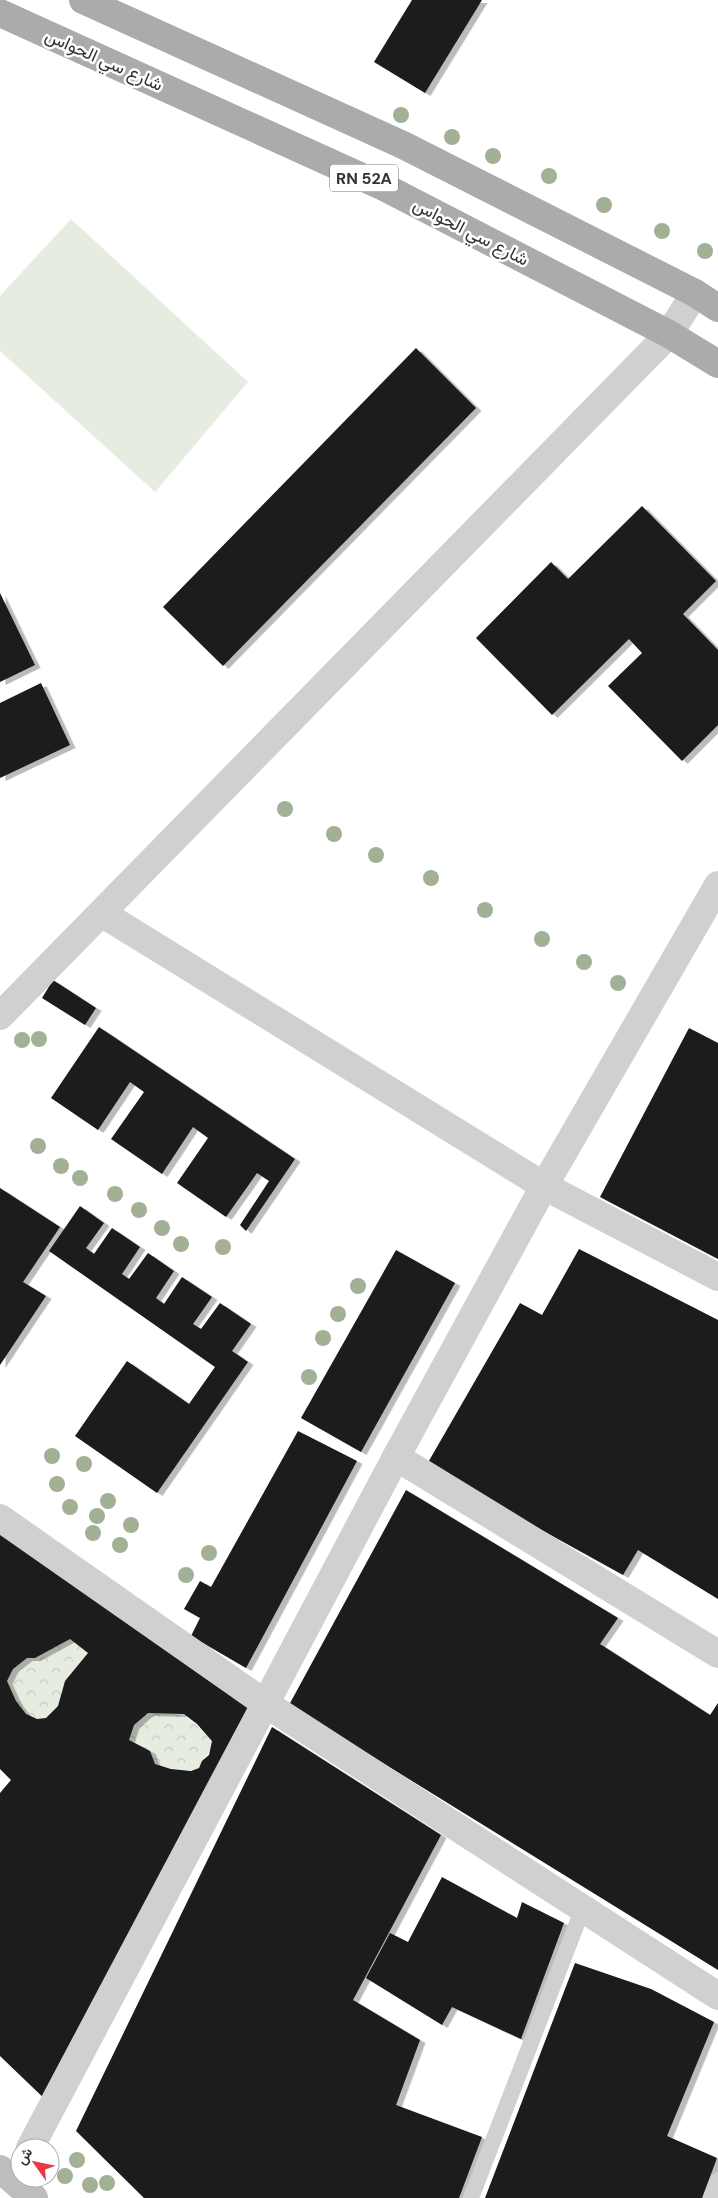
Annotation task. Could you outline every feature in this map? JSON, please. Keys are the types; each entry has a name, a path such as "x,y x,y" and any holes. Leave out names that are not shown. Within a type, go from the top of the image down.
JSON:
{"main road":[{"name":"RN 52A","path":"83,0 403,145 695,293 718,308"},
{"name":"شارع سي الحواس","path":"0,13 384,187 669,334 718,364"}],"street":[{"path":"0,1016 103,914 669,334 695,293"},
{"path":"35,2138 396,1457 544,1186 718,885"},
{"path":"103,914 544,1186 718,1277"},
{"path":"396,1457 718,1654"},
{"path":"0,1518 266,1704 718,1996"},
{"path":"9,2178 34,2198"}],"lane":[{"path":"471,2198 583,1908"},
{"path":"711,2198 718,2180"}],"green space":[{"path":"71,219 248,382 155,492 0,351 0,296"},
{"path":"70,1639 88,1653 65,1681 58,1706 46,1718 37,1719 26,1714 16,1701 7,1681 13,1669 27,1658 35,1658"},
{"path":"148,1713 185,1717 197,1725 212,1741 199,1768 182,1770 155,1764 150,1751 129,1740 134,1725"}],"building":[{"path":"412,0 482,0 425,93 374,62"},
{"path":"416,348 476,408 223,666 163,607"},
{"path":"642,506 716,581 683,614 718,650 718,725 682,761 608,686 642,653 629,639 552,715 476,638 551,562 568,579"},
{"path":"0,593 35,665 0,682"},
{"path":"41,683 70,745 0,778 0,703"},
{"path":"53,980 96,1008 85,1025 42,998"},
{"path":"99,1027 295,1159 246,1231 240,1225 269,1181 257,1173 226,1217 177,1183 208,1138 193,1127 162,1174 111,1139 144,1092 130,1082 98,1130 51,1098"},
{"path":"689,1028 718,1043 718,1259 600,1197"},
{"path":"0,1188 60,1227 23,1282 46,1296 0,1365"},
{"path":"80,1206 104,1223 86,1248 94,1254 112,1228 140,1247 122,1274 129,1279 148,1253 174,1271 156,1298 164,1304 182,1277 212,1297 193,1324 201,1329 220,1303 251,1324 232,1351 248,1362 157,1493 75,1436 127,1361 189,1404 215,1367 49,1251"},
{"path":"579,1249 718,1320 718,1599 638,1550 623,1575 426,1466 520,1303 542,1315"},
{"path":"396,1250 455,1283 361,1452 301,1418"},
{"path":"298,1431 357,1461 246,1668 191,1636 200,1618 184,1609 200,1581 211,1587"},
{"path":"406,1490 618,1618 600,1644 710,1715 718,1703 718,1970 289,1705"},
{"path":"0,1533 259,1716 51,2105 0,2056 0,1793 11,1780 0,1769","holes":["70,1639 88,1653 65,1681 58,1706 46,1718 37,1719 26,1714 16,1701 7,1681 13,1669 27,1658 35,1658","148,1713 184,1714 197,1724 212,1741 209,1755 202,1761 199,1768 191,1771 171,1769 155,1764 150,1751 129,1740 134,1725"]},
{"path":"272,1727 441,1835 353,2000 420,2040 396,2105 482,2137 459,2198 144,2198 76,2131"},
{"path":"442,1877 517,1918 522,1902 564,1923 521,2039 452,2007 442,2025 366,1978 390,1933 408,1942"},
{"path":"575,1963 651,1989 714,2022 667,2136 717,2158 702,2198 485,2198"}]}
